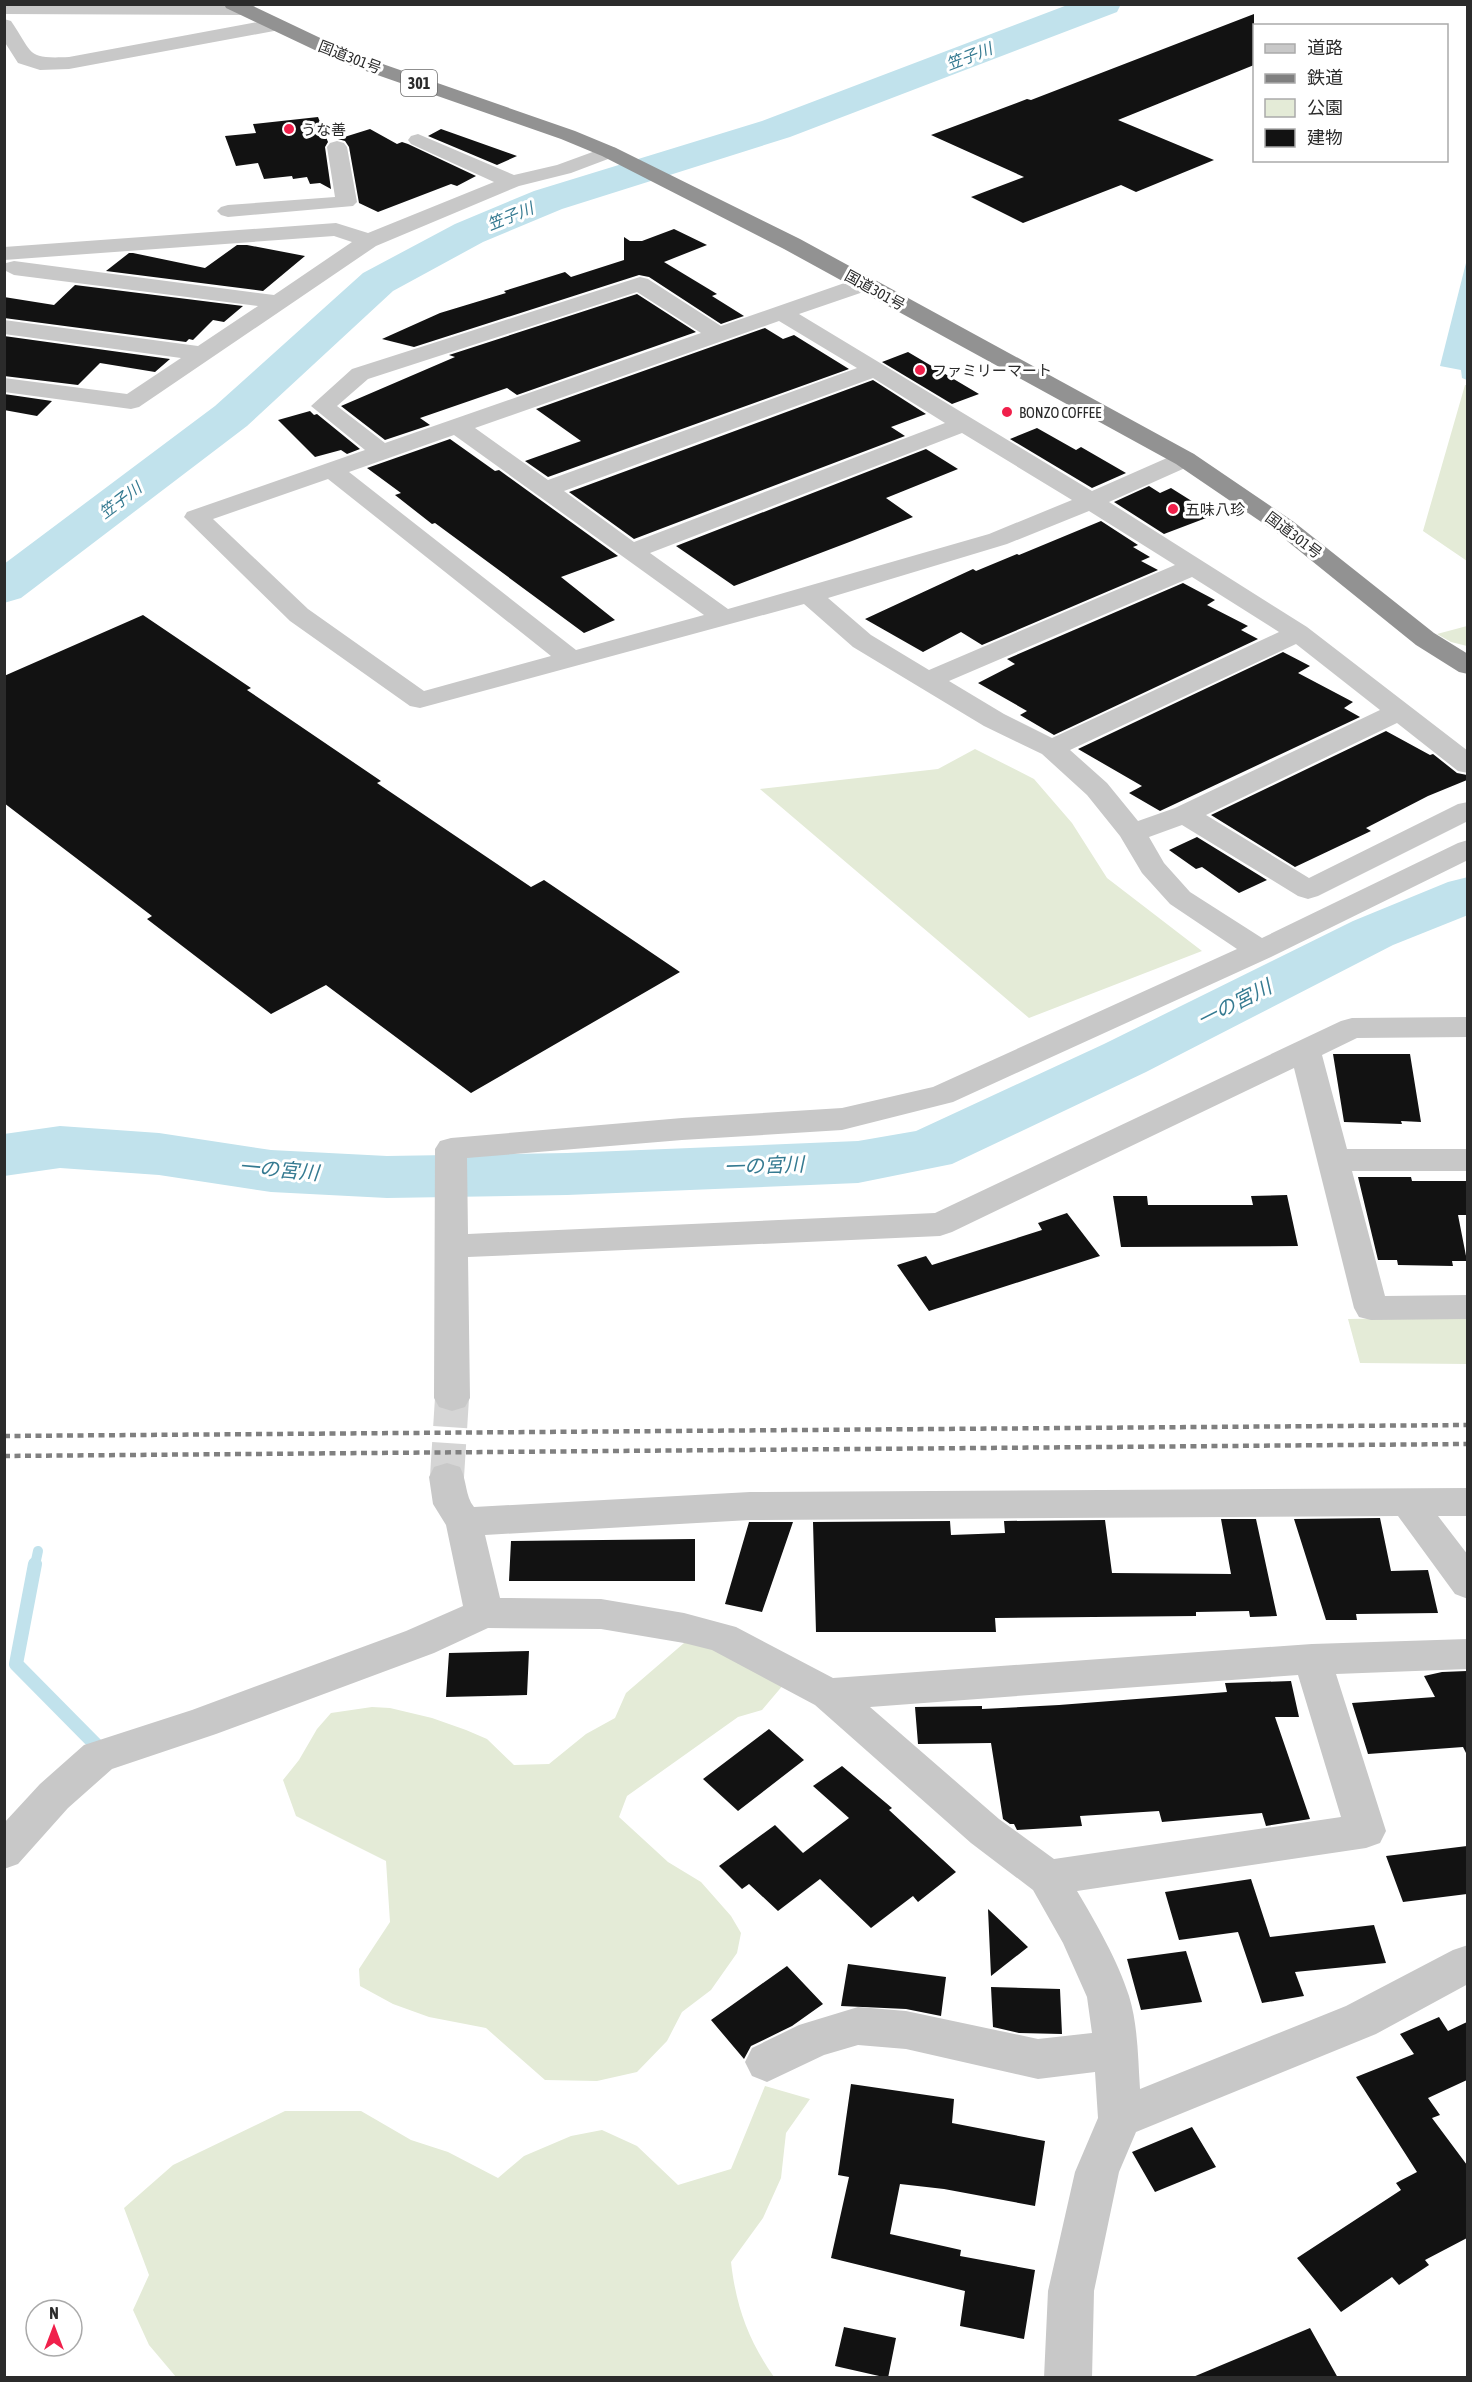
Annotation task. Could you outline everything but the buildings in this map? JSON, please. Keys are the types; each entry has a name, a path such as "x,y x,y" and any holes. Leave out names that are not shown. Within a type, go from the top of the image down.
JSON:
{"highway":[{"name":"国道301号","path":"237,7 347,58 471,100 615,155 676,184 864,284 1185,459 1285,527 1425,639 1467,666"}],"street":[{"path":"4,8 237,7"},
{"path":"4,25 25,59 40,64 69,63 274,25"},
{"path":"418,140 512,182"},
{"path":"231,237 226,203 346,202 337,147"},
{"path":"4,385 131,402 368,241 512,182 615,155"},
{"path":"4,254 336,229 368,241"},
{"path":"4,266 280,302"},
{"path":"382,453 323,406 360,374 640,284 719,335"},
{"path":"864,284 196,518 299,615 420,700 809,595 998,539 1185,459"},
{"path":"782,313 1091,501 1298,633 1467,765"},
{"path":"4,327 203,354"},
{"path":"547,489 876,369"},
{"path":"633,551 963,424"},
{"path":"457,426 723,617"},
{"path":"332,470 572,660"},
{"path":"929,680 1195,566"},
{"path":"809,595 862,641 994,720 1052,748 1097,789 1133,833 1152,867 1180,898 1260,950"},
{"path":"1052,748 1298,633"},
{"path":"1133,833 1185,814 1398,712"},
{"path":"1185,814 1308,890 1467,810"},
{"path":"452,1398 451,1149 682,1129 842,1119 942,1095 1260,950 1467,849"},
{"path":"452,1246 940,1224 1352,1028 1467,1027"},
{"path":"1305,1050 1371,1308 1467,1307"},
{"path":"1334,1160 1467,1160"},
{"path":"447,1477 451,1504 464,1522 484,1613"},
{"path":"464,1522 750,1506 1467,1502"},
{"path":"1407,1503 1467,1584"},
{"path":"4,1852 54,1796 98,1757 202,1723 420,1642 484,1613 601,1614 684,1628 722,1638 829,1695 985,1832 1048,1878 1080,1934 1108,1997 1116,2050 1120,2118 1097,2172 1071,2291 1068,2378"},
{"path":"829,1695 1312,1659 1467,1654"},
{"path":"1048,1878 1366,1832 1312,1659"},
{"path":"1120,2118 1361,2020 1467,1963"},
{"path":"767,2062 814,2039 858,2026 906,2030 1038,2059 1116,2050"}],"green space":[{"path":"1465,385 1468,385 1467,561 1423,531"},
{"path":"1467,626 1467,646 1451,642 1437,634"},
{"path":"975,749 1034,779 1072,823 1107,878 1202,951 1029,1018 760,789 938,769"},
{"path":"1467,1317 1467,1364 1360,1363 1348,1319"},
{"path":"691,1637 784,1684 762,1710 738,1717 627,1796 619,1817 668,1862 701,1882 731,1916 741,1933 737,1953 711,1990 682,2012 667,2041 637,2072 597,2081 545,2080 486,2028 429,2017 393,2004 360,1986 359,1969 390,1922 386,1861 296,1816 283,1780 299,1760 317,1729 331,1713 372,1707 390,1708 432,1718 487,1739 514,1765 549,1764 586,1734 615,1718 626,1693"},
{"path":"765,2086 810,2099 786,2133 781,2178 763,2218 731,2262 736,2293 750,2336 774,2377 176,2377 149,2345 133,2310 149,2275 124,2208 173,2165 285,2111 361,2111 411,2140 448,2152 498,2178 524,2156 571,2136 602,2130 637,2146 678,2185 731,2169"}],"water":[{"path":"1467,259 1467,380 1462,378 1461,370 1440,366"}],"waterway":[{"name":"笠子川","path":"4,588 231,416 378,282 469,233 548,200 776,129 1104,4"},
{"name":"一の宮川","path":"4,1155 60,1147 159,1154 271,1171 387,1177 567,1174 858,1162 930,1149 1125,1058 1373,933 1468,894"},
{"path":"35,1565 38,1551"},
{"path":"35,1564 16,1664 102,1751"}],"tunnel":[{"path":"447,1477 452,1398"}],"railway":[{"path":"4,1436 1468,1425"},
{"path":"4,1456 1468,1444"}],"place":[{"name":"うな善","path":"289,129"},
{"name":"ファミリーマート","path":"920,370"},
{"name":"BONZO COFFEE","path":"1007,412"},
{"name":"五味八珍","path":"1173,509"}]}
